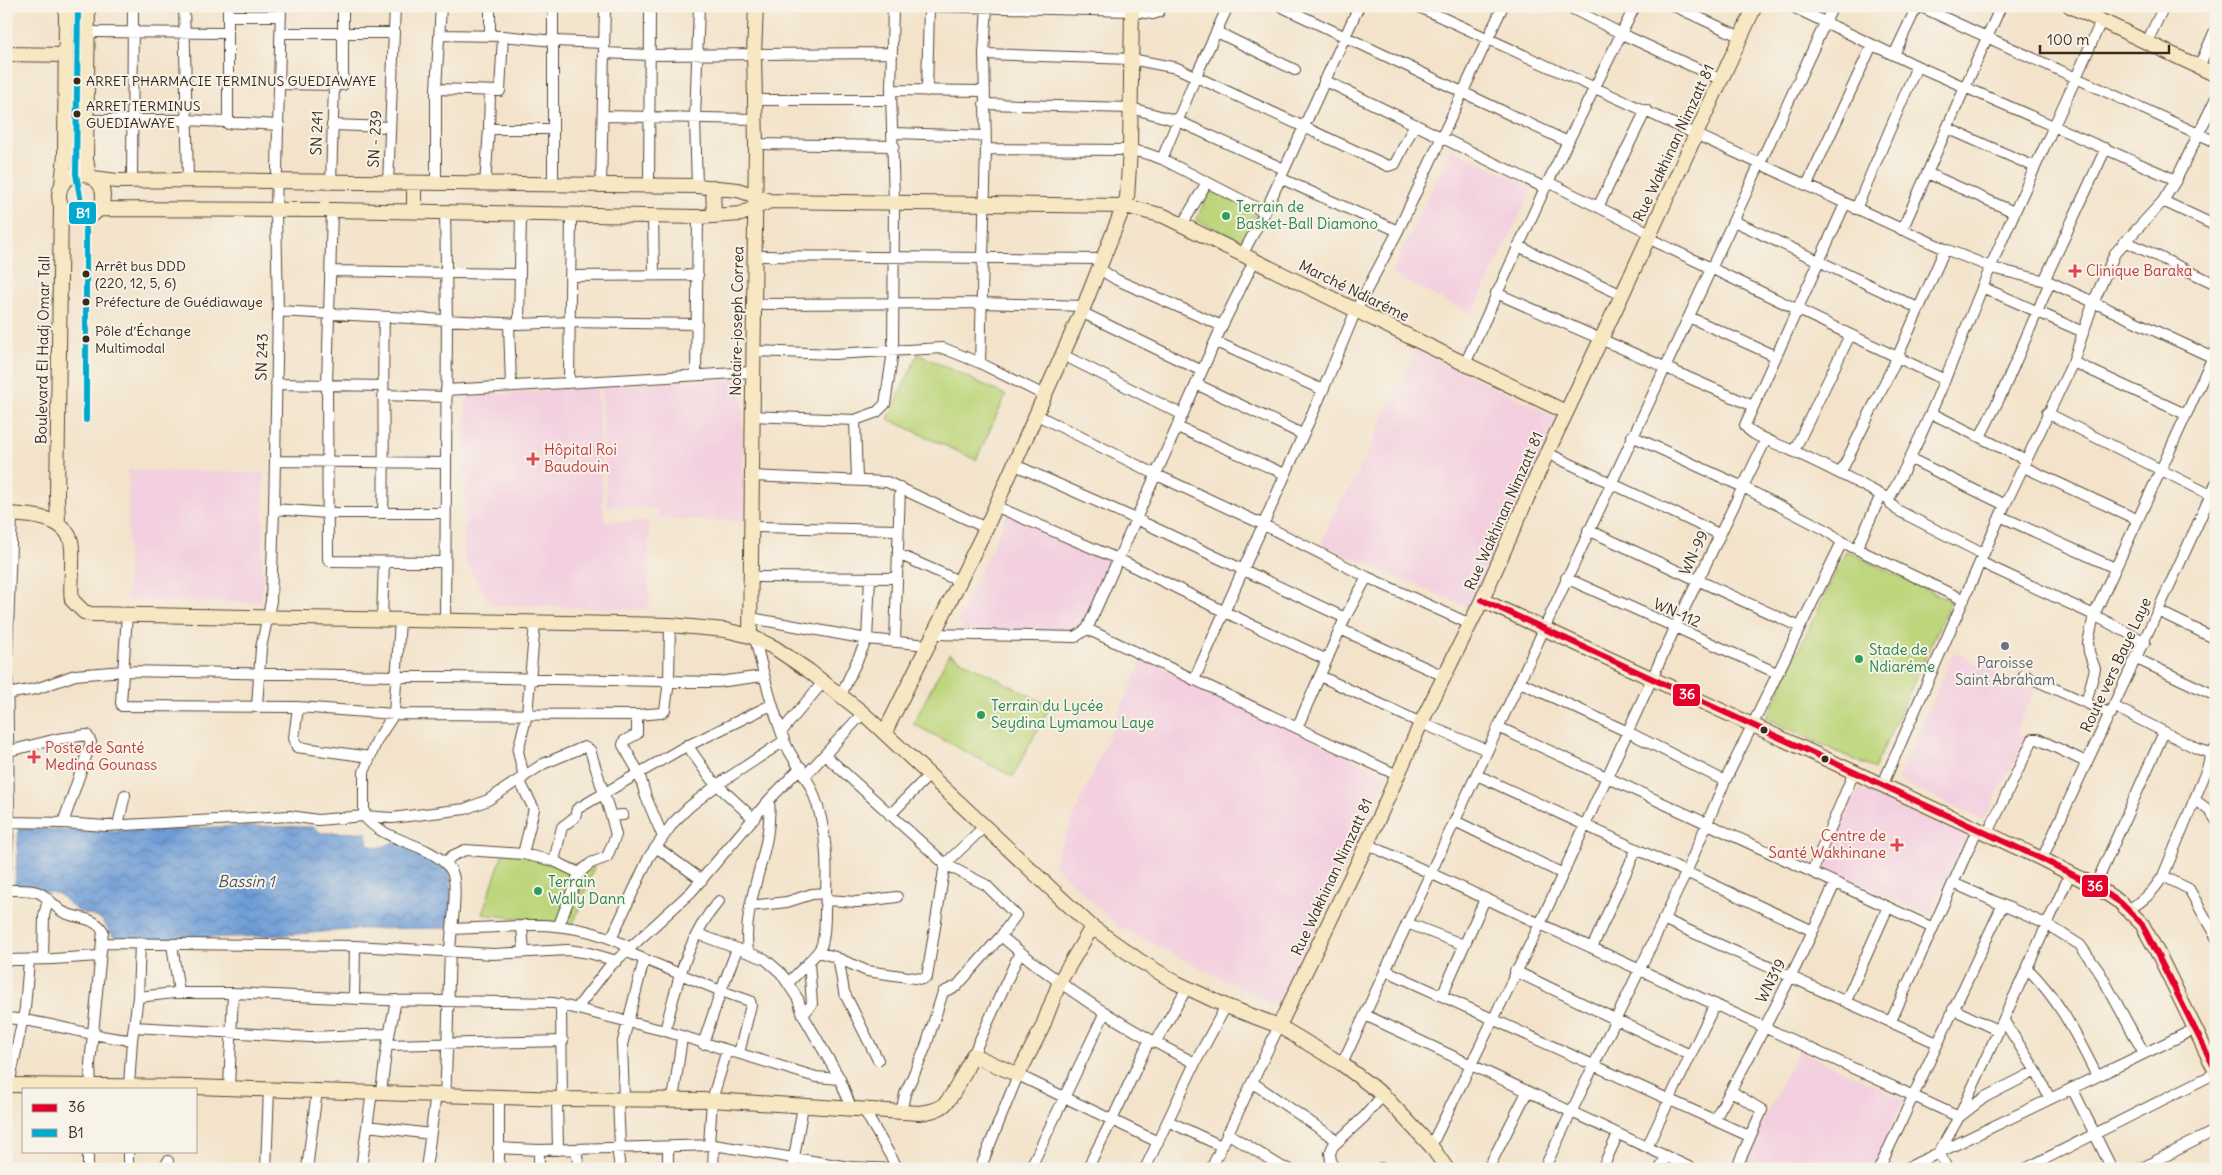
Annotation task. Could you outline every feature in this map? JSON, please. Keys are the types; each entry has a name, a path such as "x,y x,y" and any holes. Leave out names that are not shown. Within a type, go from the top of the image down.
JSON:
{"street":[{"name":"Boulevard El Hadj Omar Tall","path":"58,523 60,190 65,155 66,6"},
{"path":"61,204 67,213 78,217 90,215 98,209 102,196 101,189 91,177 86,160 88,6"},
{"path":"132,181 133,6"},
{"path":"184,6 183,32 188,120 188,180"},
{"path":"280,84 343,84 343,6"},
{"name":"SN - 239","path":"388,184 395,6"},
{"path":"436,185 436,89 441,6"},
{"path":"490,6 490,36"},
{"path":"553,6 553,186"},
{"path":"601,186 605,6"},
{"path":"696,186 695,119 699,6"},
{"name":"Notaire-joseph Correa","path":"753,637 751,618 756,144 754,54 756,6"},
{"path":"752,416 855,420 877,412 885,404 893,351 894,134 891,95 892,6"},
{"path":"927,90 927,6 1132,9 1153,14 1159,12 1162,6"},
{"path":"1162,159 1196,76 1228,6"},
{"path":"1280,6 1344,38 1568,142"},
{"path":"751,618 867,639 895,642 1075,637 1087,629 1216,342 1265,212 1359,6"},
{"path":"1417,6 1945,249 1990,268 2047,281 2215,355 2185,414 2094,615 2088,643 2095,669 2086,703"},
{"path":"1194,680 1264,525 1356,310 1398,231 1503,6"},
{"path":"1567,6 1622,34 1722,80"},
{"path":"1464,364 1547,185 1635,6"},
{"path":"1674,6 1740,37"},
{"name":"Rue Wakhinan Nimzatt 81","path":"1279,1026 1366,844 1421,723 1482,600 1547,453 1755,6"},
{"path":"1791,6 1917,66 2176,180"},
{"path":"1342,1064 1544,630 1588,530 1761,164 1833,6"},
{"path":"1894,55 1918,6 2216,142"},
{"path":"1902,230 2001,6"},
{"path":"2070,6 2216,75"},
{"path":"2147,42 2164,6"},
{"path":"980,363 986,149 984,54 987,7"},
{"path":"885,732 986,528 1083,309 1124,206 1128,193 1130,150 1132,9"},
{"path":"228,124 228,11 281,11"},
{"name":"SN 243","path":"257,706 262,640 271,601 278,311 276,211 281,11"},
{"path":"649,187 650,11"},
{"path":"1856,548 1885,497 1911,459 2014,212 2102,21"},
{"path":"2199,67 2216,28"},
{"path":"88,32 228,33"},
{"path":"1217,32 1295,70"},
{"path":"281,33 394,34"},
{"path":"440,34 503,36 554,41 649,55 892,53"},
{"path":"436,89 500,90 503,36"},
{"path":"1807,185 1872,44"},
{"path":"6,54 65,55"},
{"path":"984,54 1131,59 1163,64 1196,76 1391,166 1395,164 1415,124"},
{"path":"1856,209 1917,66"},
{"path":"1324,80 1415,124 1598,207 1712,267 1896,358 1945,380"},
{"name":"SN 241","path":"331,182 334,85"},
{"path":"755,100 891,95 927,90 984,91"},
{"path":"485,185 490,91"},
{"path":"1882,786 2000,516 2047,413 2073,362 2094,301 2115,254 2163,201 2176,180 2216,98"},
{"path":"984,104 1131,108 1178,121 1398,231"},
{"path":"1598,207 1646,110"},
{"path":"603,116 755,120"},
{"path":"86,120 188,120 228,124 279,125"},
{"path":"332,125 390,127"},
{"path":"1947,128 2035,167"},
{"path":"489,129 553,129"},
{"path":"894,134 985,136"},
{"path":"756,144 894,146"},
{"path":"1980,437 2003,391 2038,311 2047,281 2106,148"},
{"path":"986,149 1130,150 1145,152 1265,212"},
{"path":"1927,173 2014,212"},
{"path":"62,184 76,174 117,182 188,180 436,185 696,186 738,190 770,201"},
{"path":"1182,225 1207,182"},
{"path":"414,184 414,211"},
{"path":"713,188 714,216"},
{"path":"98,209 414,211 698,217 735,215 770,201"},
{"name":"Marché Ndiaréme","path":"770,201 1124,206 1164,216 1464,364 1566,412"},
{"path":"2163,201 2216,226"},
{"path":"1845,204 1820,262 1775,356 1746,423 1746,428 1766,440 1841,472 1885,497 1897,510 1982,558 2145,642"},
{"path":"332,210 327,384 326,513 329,560 445,562"},
{"path":"445,212 448,320 445,621"},
{"path":"511,386 522,214"},
{"path":"569,382 571,214"},
{"path":"653,216 654,275"},
{"path":"696,375 698,217"},
{"path":"1734,221 1918,308"},
{"path":"2125,241 2216,284"},
{"path":"1518,246 1622,295"},
{"path":"1841,472 1896,358 1945,249"},
{"path":"754,256 894,257 1100,263 1117,280 1222,326"},
{"path":"331,271 519,274"},
{"path":"571,276 698,275"},
{"path":"1982,288 2083,332"},
{"path":"1496,294 1602,338 1753,406"},
{"path":"754,304 981,303 1083,309 1202,371"},
{"path":"278,311 514,324 570,322 697,324"},
{"path":"383,513 385,462 383,390 384,317"},
{"path":"1689,317 1775,356"},
{"path":"1794,451 1850,334"},
{"path":"1216,342 1323,390"},
{"path":"753,351 834,354 944,348 980,363 1044,395"},
{"path":"1062,356 1183,415"},
{"path":"2073,362 2185,414"},
{"path":"276,384 327,384 383,390 446,393 569,382 753,372"},
{"path":"1196,384 1302,434"},
{"path":"1931,413 2138,520"},
{"path":"2047,413 2211,495"},
{"path":"1035,414 1367,577 1470,624"},
{"path":"855,420 857,480"},
{"path":"1177,427 1285,474"},
{"path":"1632,436 1743,487 1826,530 1842,542 1964,600"},
{"name":"WN-99","path":"1431,1146 1540,924 1653,680 1675,628 1766,440"},
{"path":"1547,453 1719,534"},
{"path":"1911,459 2005,505"},
{"path":"275,460 446,463"},
{"path":"1013,464 1136,519 1345,618"},
{"path":"752,476 887,482 986,528"},
{"name":"Route vers Baye Laye","path":"2042,859 2086,762 2145,642 2216,484"},
{"path":"895,642 900,487"},
{"path":"33,517 50,505 57,495"},
{"path":"995,506 1118,559 1224,612 1327,660"},
{"path":"274,509 326,513 446,513"},
{"path":"6,868 9,822 7,694 9,514 58,523 66,532 71,541 72,600 77,607 91,614 670,625 725,630 753,637 792,659 841,695 885,732 1092,927 1140,961 1187,988 1226,1006 1279,1026 1342,1064 1383,1095 1431,1146 1447,1169"},
{"path":"2000,516 2115,568"},
{"path":"752,527 898,530"},
{"path":"1588,530 1800,627"},
{"path":"1544,1169 1686,873 1725,781 1842,542"},
{"path":"898,554 959,582"},
{"path":"382,619 384,562"},
{"path":"752,577 897,578"},
{"path":"1297,728 1345,618 1367,577"},
{"path":"841,695 867,639 870,578"},
{"name":"WN-112","path":"1566,578 1777,673"},
{"path":"1482,600 2042,859 2095,886 2121,903 2142,924 2152,940 2216,1073 2025,1169"},
{"path":"2158,611 2213,638 2216,626"},
{"path":"127,615 122,706 298,707 394,714 637,715 664,712 669,681 670,625"},
{"path":"400,620 394,714 370,757 363,781 364,816 373,825 396,839 426,849 445,862 454,876 455,899 450,950 448,1044 440,1095 430,1134 426,1169"},
{"path":"523,854 534,809 521,779 518,751 527,714 535,623"},
{"path":"1087,629 1397,775"},
{"path":"1340,629 1444,676"},
{"path":"753,637 771,705 783,736 803,771 822,820 826,847 826,896 822,943 818,952 788,982"},
{"path":"2137,659 2216,696"},
{"path":"7,694 36,689 75,675 123,671 718,682 763,676"},
{"path":"1320,676 1421,723 1487,750"},
{"path":"2024,676 2086,703 2113,710 2164,732 2214,750 2163,876 2148,897 2127,910"},
{"path":"612,937 629,904 643,868 663,837 682,814 717,785 783,736 823,682"},
{"path":"1520,682 1628,732 1725,781"},
{"path":"554,861 563,825 575,817 577,809 687,745 771,705"},
{"path":"298,707 294,738 297,748 370,757"},
{"path":"577,1008 608,968 702,880 769,800 825,755 863,713"},
{"path":"637,715 637,734 624,741 623,745 639,773 646,797 663,837"},
{"path":"1498,727 1933,928"},
{"path":"2095,886 2164,732"},
{"path":"8,749 67,737 87,735 90,738 91,742 62,822"},
{"path":"1890,1021 1953,883 2033,739 2038,739 2086,762"},
{"path":"687,745 717,785 754,819"},
{"path":"9,822 118,825 290,816 318,820 364,816 402,818 430,812 465,809 488,800 551,761 588,747 616,835 607,857 591,863 579,873 560,925"},
{"path":"825,755 945,864 986,885 1015,912 1015,918 1001,936 955,988 944,990 924,1054 905,1094 901,1113"},
{"path":"1812,872 1854,772"},
{"path":"1477,774 1636,850 1813,931"},
{"path":"890,815 929,775"},
{"path":"118,825 125,795"},
{"path":"703,1044 721,991 742,950 750,906 766,845 770,820 769,800"},
{"path":"2195,800 2210,811 2216,820"},
{"path":"611,816 622,815"},
{"path":"1455,820 1563,874"},
{"path":"818,952 867,971 922,979 927,977 945,864 984,827"},
{"path":"1366,844 1959,1117"},
{"path":"656,847 702,880"},
{"path":"445,862 452,856 465,850 523,854 554,861 579,873"},
{"path":"1592,948 1636,850"},
{"path":"1939,1152 1959,1117 2048,926 2070,874"},
{"path":"2163,876 2189,888 2216,937"},
{"name":"WN319","path":"1715,1119 1765,1028 1835,883"},
{"path":"1953,883 2048,926 2072,939 2090,957 2144,1053"},
{"path":"6,890 31,890 44,894 53,906 65,914 98,924 103,931 103,943 99,956 90,1077 91,1088"},
{"path":"750,906 787,902 812,894 858,902 898,898"},
{"path":"43,960 44,916 48,899"},
{"path":"1442,995 1485,899"},
{"path":"665,1031 679,974 706,916 719,901"},
{"path":"1878,1169 2002,906"},
{"path":"1846,1001 1888,907"},
{"path":"1663,920 1937,1043"},
{"path":"1407,923 1464,945"},
{"path":"452,929 560,925 612,937 644,960 750,1001 751,1005 739,1053"},
{"path":"522,926 524,952"},
{"path":"980,1169 1018,1075 1042,1028 1060,981 1092,927"},
{"path":"698,934 765,959 788,982 798,999 803,1015 858,1110 897,1169"},
{"path":"1001,936 1020,952 1105,1012 1152,1042 1195,1063"},
{"path":"103,943 355,946 450,950 492,954 568,950 589,953 616,961"},
{"path":"130,1087 132,1040 138,997 140,943"},
{"path":"172,944 179,993"},
{"path":"354,998 355,946"},
{"path":"29,960 23,1019 7,1085 91,1088 229,1088 559,1099 712,1100 919,1113 932,1111 944,1105 958,1085 1020,952"},
{"path":"6,960 43,960 99,956"},
{"path":"835,957 839,962 844,992 878,1060"},
{"path":"620,1169 618,1147 622,1053 627,1022 644,960"},
{"path":"803,1015 812,1004 809,962"},
{"path":"2028,969 2058,1003 2097,1076"},
{"path":"1386,970 1749,1136"},
{"path":"1515,972 1690,1055"},
{"path":"1087,1169 1152,1042 1187,988"},
{"path":"138,997 179,993 233,993 396,1000 561,1004 665,1031 682,1038 739,1053 816,1077 840,1079"},
{"path":"229,1088 233,993"},
{"path":"362,1169 368,1126 396,1000"},
{"path":"558,1150 563,1041 561,1004"},
{"path":"1647,1146 1715,1004"},
{"path":"1145,1169 1195,1063 1226,1006"},
{"path":"1953,1009 1999,1031"},
{"path":"1030,1169 1105,1012"},
{"path":"1365,1015 1693,1169"},
{"path":"6,1018 23,1019 132,1040"},
{"path":"2004,1021 2036,1071 2050,1099"},
{"path":"134,1026 310,1036 388,1034"},
{"path":"1211,1169 1279,1026"},
{"path":"1905,1169 2194,1029"},
{"path":"673,1100 682,1038"},
{"path":"387,1045 563,1041"},
{"path":"713,1169 712,1100 727,1050"},
{"path":"973,1054 1158,1142"},
{"path":"1959,1117 1985,1097 2036,1071"},
{"path":"1252,1083 1338,1141"},
{"path":"2072,1088 2112,1169"},
{"path":"266,1169 269,1090"},
{"path":"307,1169 317,1091"},
{"path":"1731,1091 1762,1110 1736,1169"},
{"path":"1488,1169 1527,1092"},
{"path":"1332,1169 1330,1153 1338,1141 1364,1117 1383,1095"},
{"path":"499,1097 499,1169"},
{"path":"792,1169 803,1106"},
{"path":"1168,1121 1221,1146"},
{"path":"368,1126 430,1134"},
{"path":"2140,1169 2216,1130"},
{"path":"1227,1134 1289,1169"},
{"path":"1602,1169 1618,1134"},
{"path":"498,1148 558,1150 712,1145 849,1167 897,1169"},
{"path":"668,1147 668,1169"},
{"path":"576,1149 579,1169"},
{"path":"539,1150 539,1169"},
{"path":"88,1152 88,1169"},
{"path":"128,1152 128,1169"},
{"path":"1939,1152 1947,1169"},
{"path":"1660,1169 1666,1156"}],"shaded area":[{"path":"1451,148 1533,188 1472,314 1391,274"},
{"path":"1416,350 1561,419 1474,610 1321,544 1333,515 1354,481"},
{"path":"742,380 745,521 659,519 658,509 607,506 601,384"},
{"name":"Hôpital Roi Baudouin","path":"597,386 604,522 649,521 649,610 490,604 464,559 466,397"},
{"path":"129,470 264,473 262,603 127,600"},
{"path":"1008,513 1111,561 1080,631 963,630 963,623 957,622"},
{"path":"1954,652 2035,691 2016,731 2027,739 1983,820 1897,780"},
{"path":"1143,658 1388,776 1279,1007 1119,927 1053,864"},
{"name":"Centre de Santé Wakhinane","path":"1859,788 1966,836 1929,916 1824,867"},
{"path":"1798,1050 1904,1099 1871,1169 1740,1169"}],"green space":[{"name":"Terrain de Basket-Ball Diamono","path":"1210,191 1257,212 1243,241 1196,220"},
{"path":"918,354 1006,395 976,460 888,419"},
{"name":"Stade de Ndiaréme","path":"1846,551 1951,601 1874,769 1766,718"},
{"name":"Terrain du Lycée Seydina Lymamou Laye","path":"949,654 1050,706 1013,777 913,724"},
{"name":"Terrain Wally Dann","path":"504,850 594,867 573,925 482,914"}],"water":[{"name":"Bassin 1","path":"246,826 314,827 321,833 366,832 368,844 375,847 382,847 395,841 419,849 449,870 453,900 447,928 360,929 272,936 121,940 113,936 101,919 76,910 59,894 15,885 19,828 110,831"}],"transit line":[{"name":"B1","path":"78,6 76,174 86,231 86,420"},
{"name":"36","path":"1482,600 2042,859 2095,886 2121,903 2142,924 2216,1071"}],"place":[{"name":"ARRET PHARMACIE TERMINUS GUEDIAWAYE","path":"77,81"},
{"name":"ARRET TERMINUS GUEDIAWAYE","path":"77,114"},
{"name":"Terrain de Basket-Ball Diamono","path":"1226,216"},
{"name":"Clinique Baraka","path":"2075,271"},
{"name":"Arrêt bus DDD (220, 12, 5, 6)","path":"86,274"},
{"name":"Préfecture de Guédiawaye","path":"86,302"},
{"name":"Pôle d’Échange Multimodal","path":"86,339"},
{"name":"Hôpital Roi Baudouin","path":"533,459"},
{"name":"Paroisse Saint Abraham","path":"2005,646"},
{"name":"Stade de Ndiaréme","path":"1859,659"},
{"name":"Terrain du Lycée Seydina Lymamou Laye","path":"981,715"},
{"name":"Poste de Santé Medina Gounass","path":"34,757"},
{"name":"Centre de Santé Wakhinane","path":"1897,845"},
{"name":"Terrain Wally Dann","path":"538,891"}]}
